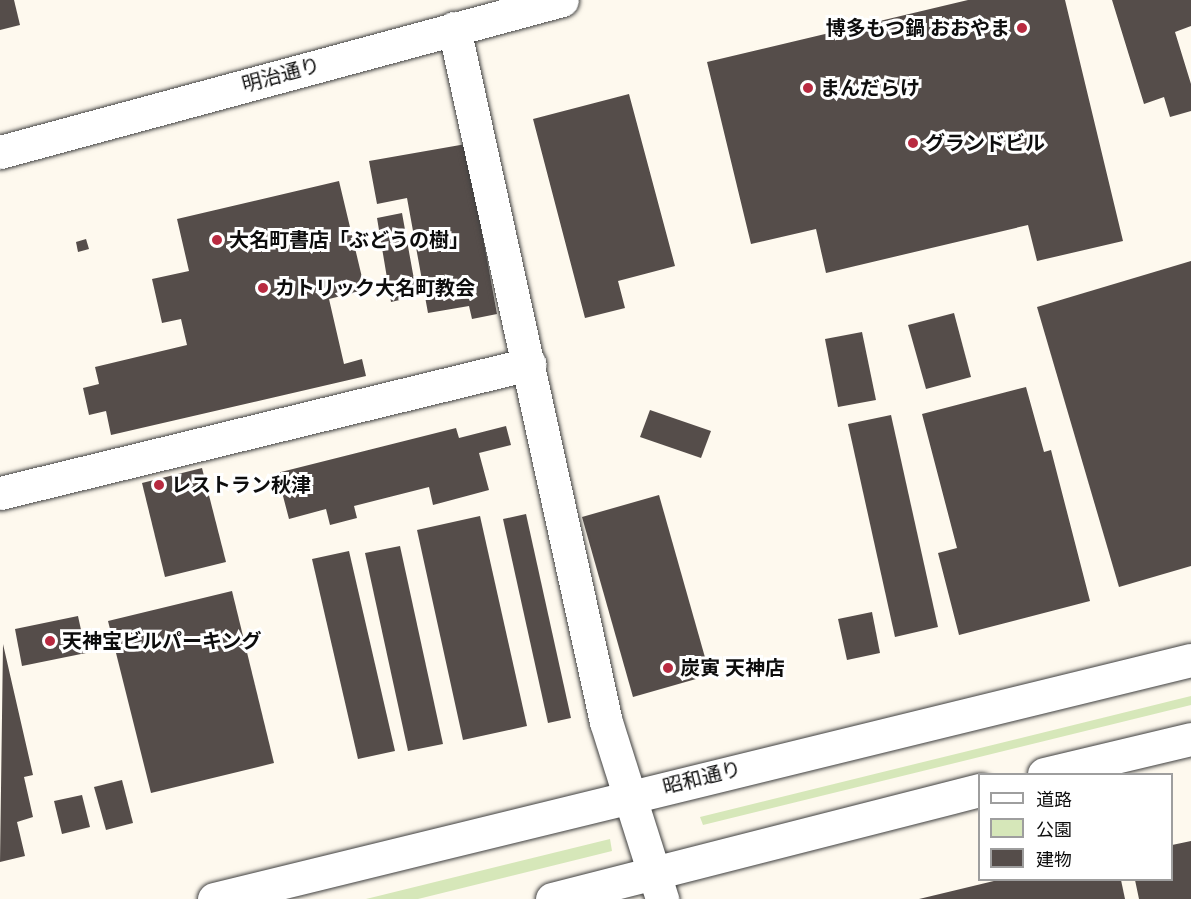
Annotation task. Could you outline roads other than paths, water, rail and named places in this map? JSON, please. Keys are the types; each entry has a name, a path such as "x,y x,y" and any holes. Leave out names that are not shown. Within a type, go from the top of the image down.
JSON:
{"street":[{"name":"明治通り","path":"0,152 562,0"},
{"path":"454,28 606,722 658,886"},
{"path":"0,493 529,364"},
{"name":"昭和通り","path":"214,899 1191,660"},
{"path":"1048,773 1191,739"},
{"path":"552,899 658,886 978,791"}],"place":[{"name":"博多もつ鍋 おおやま","path":"1022,28"},
{"name":"まんだらけ","path":"808,88"},
{"name":"グランドビル","path":"913,143"},
{"name":"大名町書店「ぶどうの樹」","path":"217,240"},
{"name":"カトリック大名町教会","path":"263,288"},
{"name":"レストラン秋津","path":"159,485"},
{"name":"天神宝ビルパーキング","path":"50,641"},
{"name":"炭寅 天神店","path":"668,668"}]}
